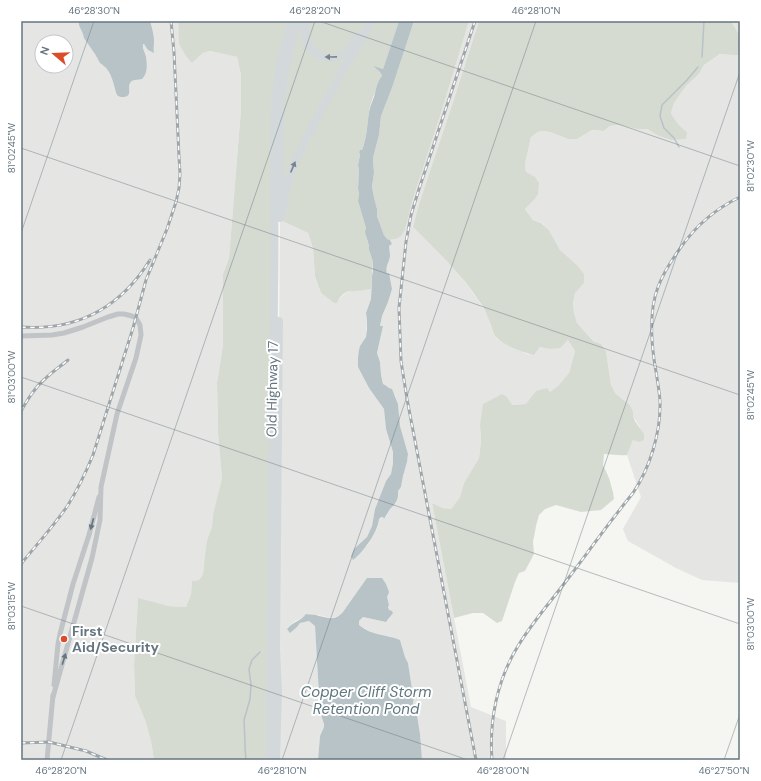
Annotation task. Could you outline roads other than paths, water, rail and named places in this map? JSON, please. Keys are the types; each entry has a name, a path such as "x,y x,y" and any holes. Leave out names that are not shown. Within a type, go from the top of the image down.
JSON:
{"main road":[{"name":"Old Highway 17","path":"270,760 272,393 275,235 274,124 276,86 279,68 293,21"},
{"name":"Old Highway 17","path":"276,760 278,692 276,649 281,103 288,57 299,21"},
{"path":"306,21 304,32 306,42 314,53 322,57 331,58 340,56 349,49 364,21"},
{"path":"280,218 287,183 296,160 340,75 362,39 370,21"}],"street":[{"path":"21,336 64,333 83,327 108,316 118,314 124,314 136,318 140,325 141,335 136,358 117,414 101,487 59,639 55,666 47,760"},
{"path":"53,697 95,548 100,520 101,487"},
{"path":"48,752 52,760"}],"water":[{"path":"79,21 150,21 154,37 154,53 148,50 143,44 146,55 146,72 142,79 131,82 127,96 121,97 117,95 110,73 100,63 84,38"},
{"path":"399,21 414,21 392,88 381,116 379,135 373,158 374,173 372,187 377,216 384,235 392,244 389,246 390,256 386,269 387,274 389,273 392,289 382,316 380,326 383,326 377,353 380,362 383,384 392,389 398,404 400,426 408,454 397,500 384,519 381,517 379,519 376,530 370,541 362,552 353,560 351,556 354,549 367,537 372,526 375,509 386,481 391,474 393,463 393,452 386,429 384,409 369,388 358,367 360,346 366,337 366,313 371,299 373,262 365,232 366,228 358,201 358,165 360,155 359,152 362,150 365,141 370,108 378,83 382,76 373,66 383,69"},
{"name":"Copper Cliff Storm Retention Pond","path":"367,578 382,578 389,592 387,597 388,607 393,613 386,622 363,617 359,621 359,625 374,633 400,640 408,663 412,689 415,693 413,703 416,709 420,734 422,760 318,760 320,736 324,724 320,712 315,626 309,621 300,623 290,633 287,629 306,614 329,618 337,617 343,612"}],"waterway":[{"path":"702,57 704,21"},
{"path":"679,147 674,138 664,128 660,116 662,105 698,67"},
{"path":"246,760 244,720 250,699 251,685 249,669 252,660 260,652"}],"railway":[{"path":"21,564 68,505 93,455 133,328 146,280 167,229 176,202 180,174 171,21"},
{"path":"475,21 411,215 406,242 399,308 401,361 407,399 476,760"},
{"path":"492,760 491,745 493,716 500,687 511,659 530,628 633,493 645,472 649,461 659,425 660,413 660,396 652,341 652,313 655,295 660,282 676,254 692,233 706,219 722,207 740,197"},
{"path":"21,327 61,325 96,313 125,291 138,277 150,260"},
{"path":"21,411 38,385 68,360"},
{"path":"21,743 49,742 86,751 107,760"}],"place":[{"name":"First Aid/Security","path":"64,639"}]}
